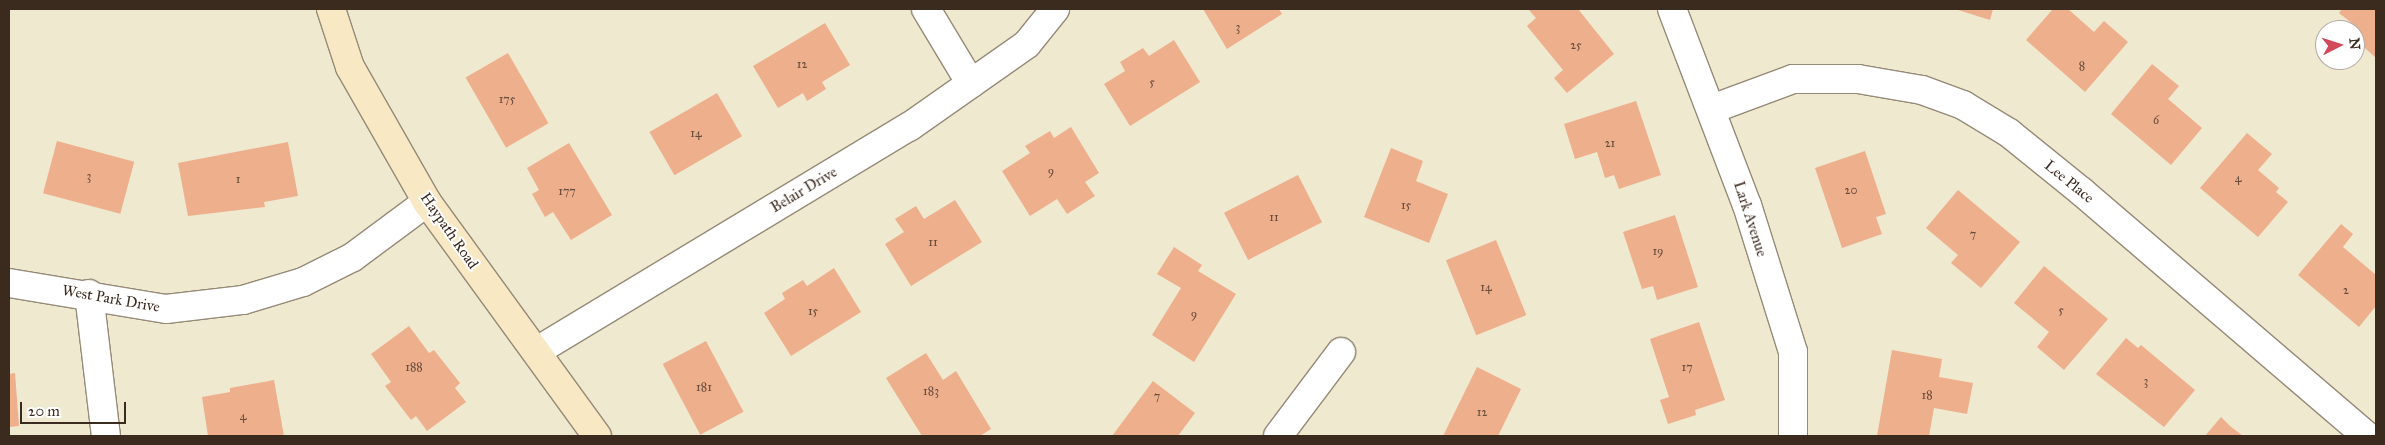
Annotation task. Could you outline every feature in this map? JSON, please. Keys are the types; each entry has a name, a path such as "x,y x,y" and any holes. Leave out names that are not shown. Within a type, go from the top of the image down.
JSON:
{"street":[{"name":"Haypath Road","path":"331,9 350,67 427,202 597,436"},
{"path":"926,9 971,84"},
{"name":"Belair Drive","path":"537,351 909,127 1027,44 1055,9"},
{"name":"Lark Avenue","path":"1672,9 1712,108 1747,205 1793,352 1792,436"},
{"name":"Lee Place","path":"1712,108 1793,79 1858,79 1922,90 1963,105 2009,133 2369,432"},
{"name":"West Park Drive","path":"9,283 89,294 166,309 243,300 303,282 353,257 427,202"},
{"path":"89,294 106,436"},
{"path":"1278,436 1341,352"}],"building":[{"path":"1203,9 1279,9 1282,14 1227,49"},
{"path":"1528,9 1578,9 1614,54 1567,93 1554,78 1563,70 1527,26 1536,18"},
{"path":"1955,9 1993,9 1990,20"},
{"path":"2053,9 2068,9 2094,32 2104,21 2128,42 2085,92 2026,40"},
{"path":"2342,9 2376,9 2376,58 2365,48 2365,20 2348,20 2339,13"},
{"path":"825,23 850,65 822,82 826,89 807,101 803,93 778,108 753,66"},
{"path":"1174,40 1200,82 1130,126 1104,84 1125,71 1120,62 1143,48 1149,56"},
{"path":"508,53 548,123 506,148 466,78"},
{"path":"2152,64 2179,86 2168,99 2202,128 2171,165 2111,114"},
{"path":"717,93 742,136 674,175 649,132"},
{"path":"1636,101 1661,175 1619,189 1614,175 1605,178 1597,152 1575,159 1564,124"},
{"path":"1071,127 1099,173 1085,182 1095,196 1067,214 1057,199 1030,216 1002,171 1030,153 1025,146 1050,131 1054,138"},
{"path":"2247,133 2272,154 2258,170 2279,188 2276,192 2288,202 2258,237 2200,188"},
{"path":"57,141 134,162 120,214 43,193"},
{"path":"288,142 298,196 264,202 265,207 188,216 178,163"},
{"path":"569,143 612,215 571,240 553,212 545,217 532,194 539,190 527,168"},
{"path":"1391,148 1423,161 1416,181 1448,194 1429,243 1364,217"},
{"path":"1865,151 1886,214 1876,217 1882,234 1842,248 1815,168"},
{"path":"1298,175 1322,222 1248,260 1224,213"},
{"path":"1958,190 2020,242 1981,288 1951,263 1958,255 1926,228"},
{"path":"955,200 982,242 911,286 885,244 904,232 895,219 916,206 924,219"},
{"path":"1675,215 1698,287 1657,300 1653,286 1642,289 1623,232"},
{"path":"2341,224 2353,234 2343,247 2376,275 2376,306 2359,327 2298,275"},
{"path":"1496,240 1526,315 1476,335 1446,260"},
{"path":"1174,247 1202,265 1198,271 1236,294 1194,362 1152,335 1181,288 1157,274"},
{"path":"2044,266 2108,319 2064,370 2037,347 2049,332 2014,303"},
{"path":"834,268 861,312 791,356 764,313 785,299 782,293 803,280 807,286"},
{"path":"1699,322 1725,400 1695,410 1696,415 1668,424 1660,400 1669,397 1650,339"},
{"path":"409,326 429,353 434,350 460,383 455,388 466,402 427,431 416,416 411,420 385,386 391,382 371,354"},
{"path":"2126,338 2138,348 2141,345 2195,390 2164,427 2096,374"},
{"path":"706,341 744,412 700,435 663,364"},
{"path":"1892,350 1942,359 1939,377 1973,383 1967,414 1934,408 1929,436 1877,436"},
{"path":"926,353 943,380 956,371 991,429 980,436 922,436 886,378"},
{"path":"1477,367 1521,389 1498,436 1443,436"},
{"path":"15,373 19,426 9,427 9,374"},
{"path":"274,380 284,436 208,436 202,397 230,392 230,388"},
{"path":"1153,381 1195,413 1178,436 1112,436"},
{"path":"2221,417 2230,426 2243,436 2205,436"}]}
